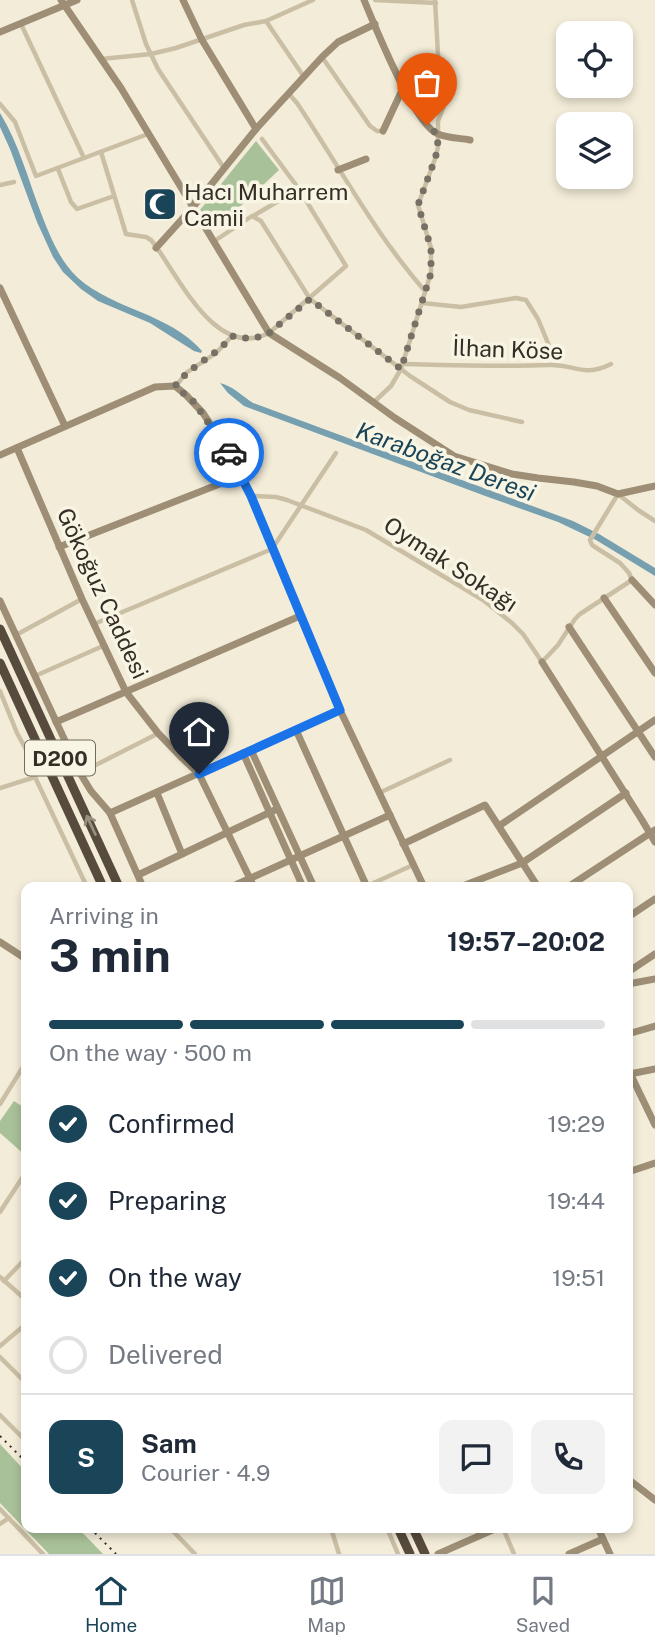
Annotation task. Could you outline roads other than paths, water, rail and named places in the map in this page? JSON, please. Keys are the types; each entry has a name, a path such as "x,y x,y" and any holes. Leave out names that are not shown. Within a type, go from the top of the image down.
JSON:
{"highway":[{"name":"D200","path":"0,629 117,882"},
{"name":"D200","path":"0,663 101,882"},
{"path":"400,1533 410,1554"},
{"path":"415,1533 425,1554"}],"street":[{"path":"0,32 62,3 77,0"},
{"path":"132,0 151,54 164,80 224,168"},
{"path":"183,0 202,40 256,129"},
{"path":"101,59 151,54 202,40 244,25 266,22 313,0"},
{"path":"364,0 403,88 427,125 437,134 470,140"},
{"path":"373,403 391,386 402,366 431,273 429,239 418,205 435,159 438,121 451,88 442,70 437,47 435,1 375,0"},
{"path":"62,3 149,133 269,333 447,452 520,475 609,490 655,521"},
{"path":"266,22 304,76"},
{"path":"21,24 85,158"},
{"path":"156,248 256,129 322,57 338,41 375,24"},
{"path":"322,57 370,126 377,131 383,131 403,88 442,70"},
{"path":"289,94 307,117 338,170 425,291"},
{"path":"0,104 15,122 36,176 149,133"},
{"path":"101,152 126,234 146,237 206,318 232,336 257,338 269,333 346,266 299,189 262,139"},
{"path":"338,170 366,159"},
{"path":"58,169 71,202 78,209 114,196"},
{"path":"0,185 14,182"},
{"path":"213,242 299,189"},
{"path":"253,216 261,221 310,299 461,408 522,422"},
{"path":"0,288 3,302 65,426"},
{"path":"422,303 461,307 516,298 526,300 534,312 556,365"},
{"path":"175,386 186,373 216,353 232,336"},
{"name":"İlhan Köse","path":"402,366 556,365 589,371 611,364"},
{"path":"0,455 155,387 175,386 187,394 222,441 251,496 340,710 422,882"},
{"name":"Gökoğuz Caddesi","path":"17,448 93,624 126,692 158,733 199,774 252,882"},
{"path":"93,624 272,549 336,453"},
{"path":"59,547 240,475"},
{"path":"655,486 618,494 590,540 592,545 625,567 632,580 655,605"},
{"name":"Oymak Sokağı","path":"251,496 276,496 366,530 498,611 523,635 542,662"},
{"path":"632,580 580,614 542,662 652,831 655,842"},
{"path":"604,598 655,673"},
{"path":"16,635 82,599"},
{"path":"0,601 80,773 110,813 141,882"},
{"path":"56,722 300,616"},
{"path":"569,627 655,757"},
{"path":"35,676 103,646"},
{"path":"0,691 84,882"},
{"path":"110,813 340,710"},
{"path":"499,826 655,720"},
{"path":"296,730 365,882"},
{"path":"80,773 158,733"},
{"path":"251,750 301,882"},
{"path":"243,754 312,882"},
{"path":"379,793 450,760"},
{"path":"0,789 36,777"},
{"path":"156,793 182,854"},
{"path":"473,882 522,863 626,793"},
{"path":"404,845 485,805 535,882"},
{"path":"138,875 273,810"},
{"path":"243,882 390,815"},
{"path":"576,882 652,831"},
{"path":"377,882 413,865"},
{"path":"633,914 655,899"},
{"path":"0,942 21,956"},
{"path":"633,969 655,954"},
{"path":"633,983 655,979"},
{"path":"633,1033 655,1026"},
{"path":"633,1072 655,1069"},
{"path":"0,1104 21,1070"},
{"path":"633,1080 655,1123"},
{"path":"633,1170 655,1163"},
{"path":"0,1212 21,1180"},
{"path":"21,1262 2,1279 21,1296"},
{"path":"0,1346 21,1328"},
{"path":"0,1357 21,1378"},
{"path":"0,1415 21,1436"},
{"path":"633,1483 655,1500"},
{"path":"0,1509 21,1531"},
{"path":"0,1524 9,1518"},
{"path":"23,1533 43,1554"},
{"path":"175,1533 195,1554"},
{"path":"333,1533 339,1554"},
{"path":"389,1533 398,1554"},
{"path":"418,1539 419,1533"},
{"path":"438,1554 486,1533"},
{"path":"505,1533 514,1554"},
{"path":"600,1533 610,1554"},
{"path":"569,1554 603,1539"}],"water":[{"path":"0,113 18,149 52,239 71,271 92,289 108,298 174,328 189,338 201,353 150,323 98,301 63,272 37,222 0,127"},
{"path":"220,383 253,403 573,521 655,568 655,576 596,540 558,522 244,406"}],"railway":[{"path":"0,1436 21,1457"},
{"path":"95,1533 116,1554"}],"place":[{"name":"Hacı Muharrem Camii","path":"160,204"}],"water label":[{"name":"Karaboğaz Deresi","path":"446,461"}]}
